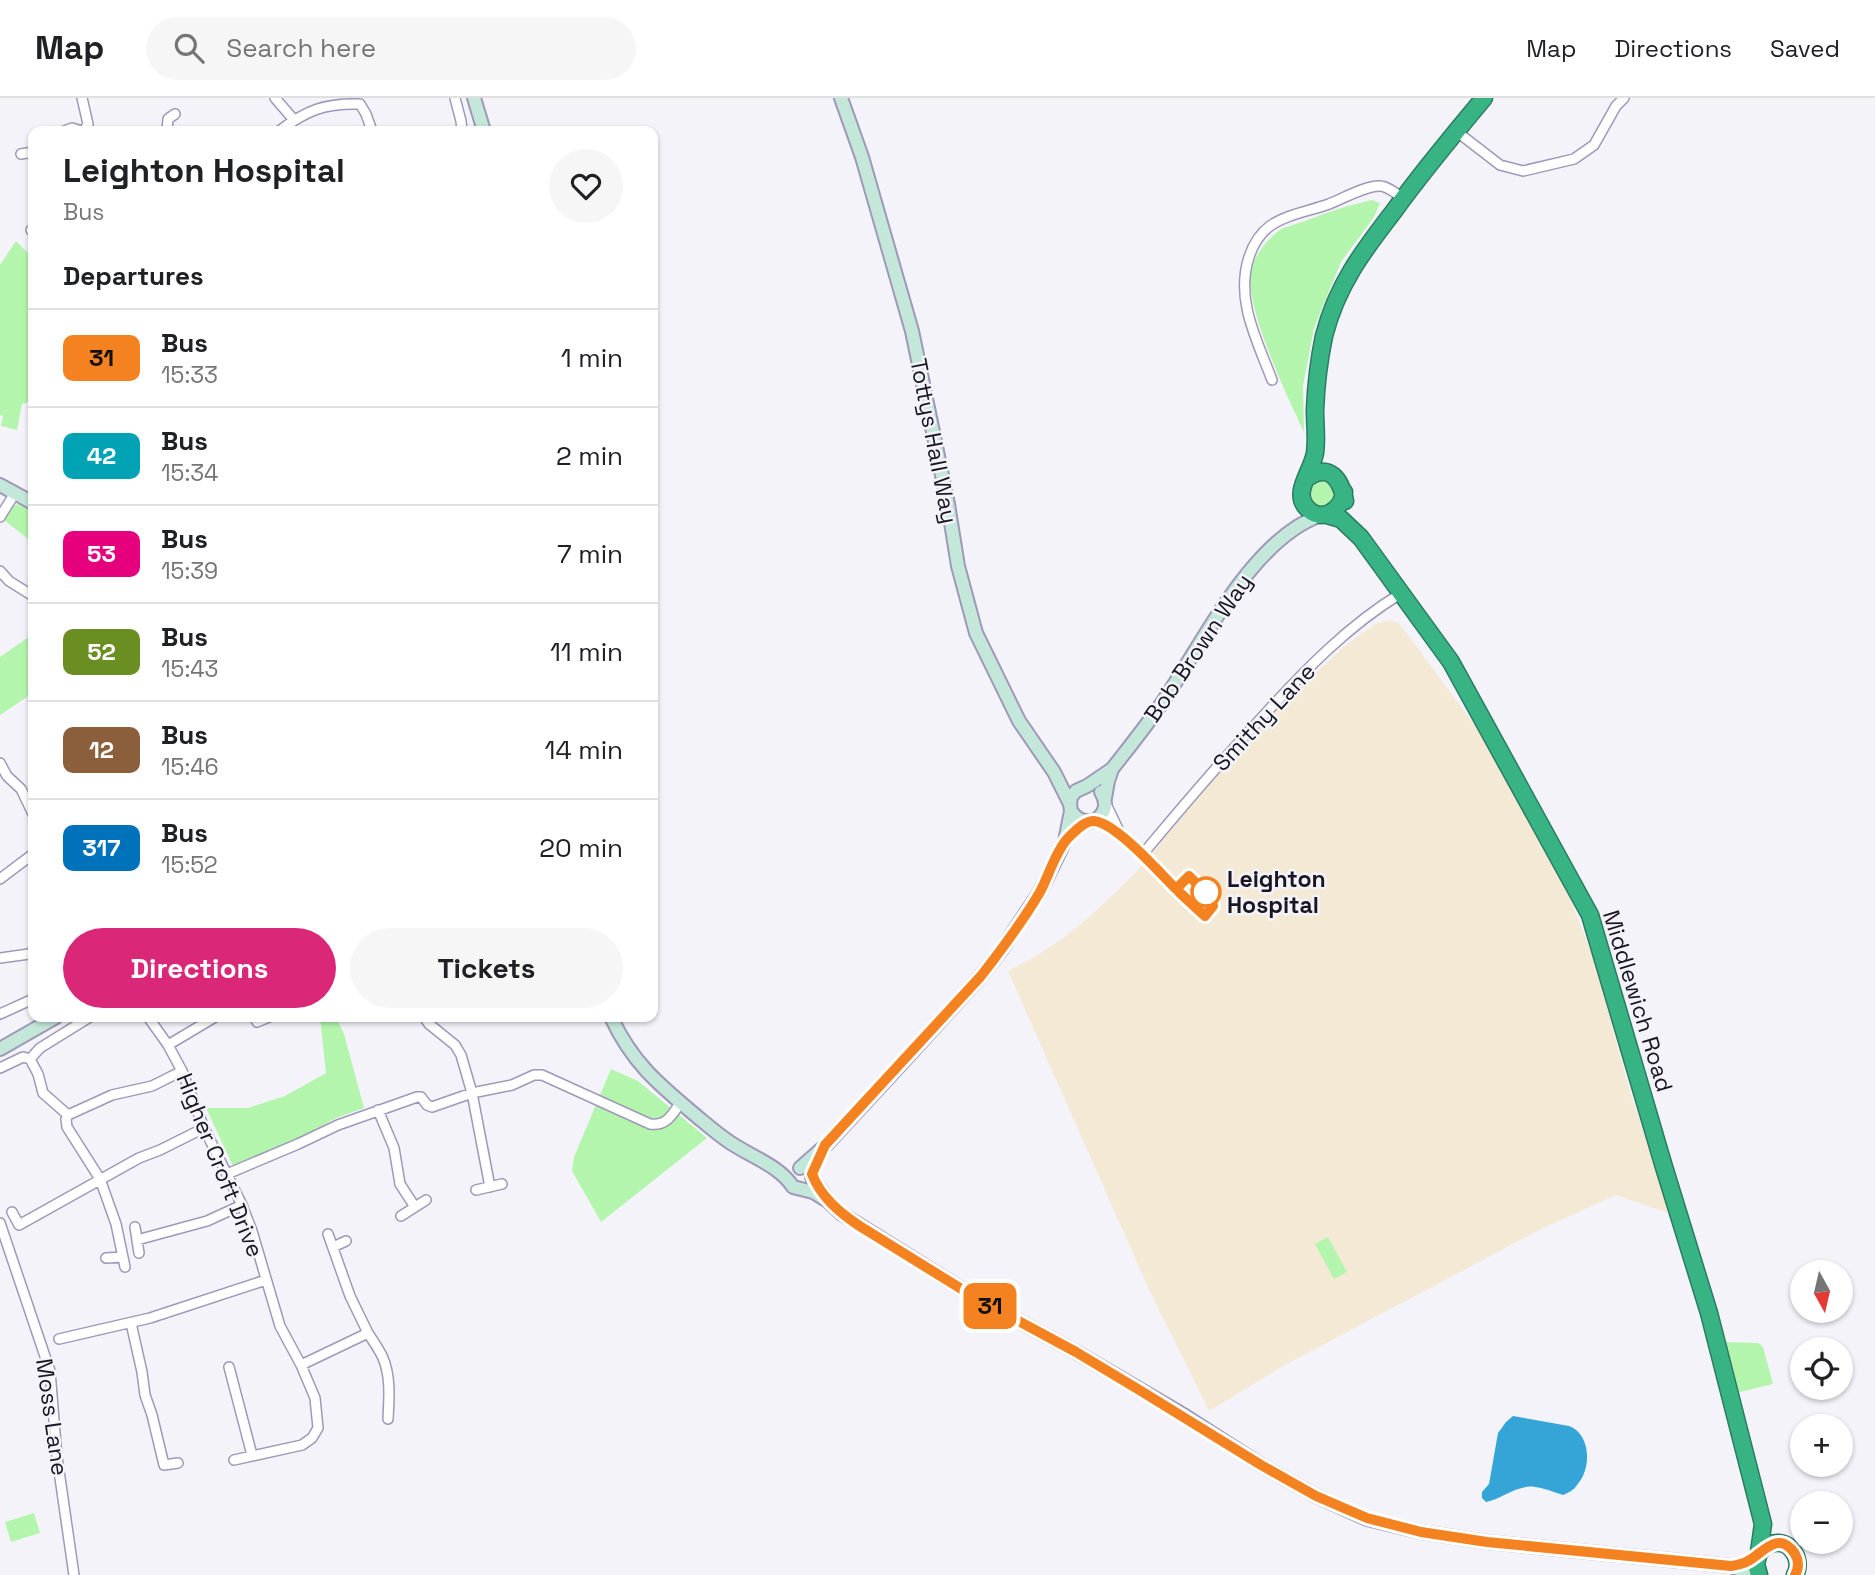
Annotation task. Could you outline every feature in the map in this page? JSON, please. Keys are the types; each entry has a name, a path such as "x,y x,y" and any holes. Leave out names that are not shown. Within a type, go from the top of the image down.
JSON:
{"highway":[{"path":"1316,440 1325,466 1330,474 1339,480 1343,492 1338,508 1324,515 1309,511 1302,500 1301,488 1315,454 1318,368 1331,313 1357,260 1484,98"},
{"path":"1307,478 1319,473 1330,474"},
{"name":"Middlewich Road","path":"1343,492 1361,538 1451,662 1590,915 1710,1313 1763,1524 1755,1564 1759,1575"},
{"name":"Middlewich Road","path":"1324,515 1341,519 1361,538"},
{"name":"Middlewich Road","path":"1763,1524 1780,1543 1791,1548 1798,1559 1798,1571 1795,1575"},
{"path":"1759,1552 1768,1545 1780,1543"}],"street":[{"path":"82,98 86,126"},
{"path":"275,98 294,120"},
{"path":"455,98 461,126"},
{"path":"474,98 482,126"},
{"name":"Tottys Hall Way","path":"841,98 862,157 912,331 946,492 958,566 976,633 1019,721 1054,772 1070,807"},
{"path":"1456,131 1500,165 1523,170 1574,159 1594,145 1616,106 1624,98"},
{"path":"286,126 323,107 361,101 370,126"},
{"path":"167,126 168,116"},
{"path":"22,155 28,153"},
{"path":"1272,380 1247,312 1244,287 1246,265 1260,236 1281,219 1371,187 1381,186 1403,198"},
{"path":"0,485 28,500"},
{"path":"0,517 15,493"},
{"name":"Bob Brown Way","path":"1289,532 1299,513 1302,500"},
{"name":"Bob Brown Way","path":"1105,801 1112,769 1164,701 1207,631 1255,565 1289,532 1324,515"},
{"path":"0,571 9,581 28,593"},
{"name":"Smithy Lane","path":"1120,833 1142,855 1221,762 1303,672 1376,609 1400,594"},
{"path":"0,763 7,776 21,789 28,804"},
{"name":"Bob Brown Way","path":"1085,786 1112,769"},
{"name":"Tottys Hall Way","path":"1054,772 1085,786"},
{"path":"1066,841 1071,797 1076,790 1085,786 1095,787 1101,792 1120,833"},
{"path":"790,1182 791,1173 825,1145 981,976 1002,950 1040,892 1066,841 1104,812 1105,801"},
{"path":"1070,807 1076,817 1083,821 1092,821 1120,833"},
{"path":"0,879 28,858"},
{"path":"0,958 28,954"},
{"path":"0,1014 28,1001"},
{"path":"2,1044 46,1022"},
{"path":"30,1059 40,1048 82,1022"},
{"name":"Higher Croft Drive","path":"152,1022 182,1071 204,1128 242,1205 280,1326 301,1366 318,1412 318,1428 312,1438 302,1445 234,1460"},
{"path":"168,1045 207,1022"},
{"path":"428,1022 455,1045 461,1055 472,1093 490,1186"},
{"path":"614,1022 627,1046 657,1084 728,1141 768,1164 795,1188 813,1192 858,1225 976,1298 1076,1352 1316,1496 1367,1518 1421,1532 1487,1542 1731,1566 1751,1575"},
{"path":"0,1068 23,1057 30,1059 43,1093 67,1117 67,1126 100,1179 116,1224 125,1267"},
{"path":"67,1117 112,1095 152,1086 182,1071"},
{"path":"227,1174 338,1125 417,1097 421,1097 426,1105 432,1107 472,1093 512,1085 534,1075 542,1075 650,1124 666,1122 681,1102"},
{"path":"378,1110 394,1148 400,1184 415,1207"},
{"path":"12,1212 19,1225 139,1158 162,1155 204,1128"},
{"path":"804,1190 810,1184 825,1145"},
{"path":"768,1164 806,1168 829,1202"},
{"path":"476,1190 502,1184"},
{"path":"401,1216 426,1200"},
{"path":"137,1240 207,1221 242,1205"},
{"name":"Moss Lane","path":"0,1223 50,1371 57,1457 74,1575"},
{"path":"135,1227 139,1253"},
{"path":"328,1234 350,1296 383,1357 390,1394 388,1419"},
{"path":"332,1247 346,1241"},
{"path":"106,1258 123,1256"},
{"path":"59,1339 131,1323 266,1280"},
{"path":"131,1323 145,1395 164,1465 178,1462"},
{"path":"301,1366 368,1333"},
{"path":"229,1367 252,1455"},
{"path":"1731,1566 1747,1562 1759,1552"}],"shaded area":[{"name":"Leighton Hospital","path":"1391,620 1399,623 1479,731 1567,891 1593,957 1630,1092 1668,1213 1616,1195 1541,1229 1283,1366 1209,1411 1147,1285 1008,971 1062,939 1087,919 1136,872 1277,708 1346,645 1377,623"}],"green space":[{"path":"1372,200 1380,203 1374,217 1341,262 1314,328 1303,386 1304,432 1260,327 1250,285 1251,269 1262,247 1280,230"},
{"path":"16,241 28,253 28,402 22,404 17,430 1,426 0,265"},
{"path":"1328,479 1338,495 1325,510 1310,505 1306,490 1312,481"},
{"path":"22,503 28,506 28,539 4,520 12,506"},
{"path":"28,637 28,696 0,715 0,657"},
{"path":"321,1022 338,1022 364,1108 336,1118 307,1134 233,1166 206,1108 248,1108 285,1096 326,1073"},
{"path":"611,1069 638,1081 707,1138 601,1222 572,1171 574,1157"},
{"path":"1328,1237 1347,1272 1334,1279 1315,1244"},
{"path":"1723,1342 1758,1343 1763,1347 1773,1384 1736,1393"},
{"path":"34,1513 40,1533 11,1542 5,1522"}],"water":[{"path":"1513,1416 1569,1426 1582,1436 1587,1461 1582,1478 1573,1490 1563,1495 1529,1487 1486,1502 1482,1498 1482,1492 1489,1484 1498,1433"}],"bus line":[{"name":"31","path":"1179,892 1205,916 1213,906 1211,898 1189,876 1176,889 1120,833 1094,821 1089,821 1077,830 1066,841 1040,892 1002,950 825,1145 812,1174 829,1202 858,1225 976,1298 1076,1352 1316,1496 1367,1518 1421,1532 1487,1542 1731,1566 1747,1562 1768,1545 1780,1543 1791,1548 1798,1559 1798,1571 1795,1575"}],"place":[{"name":"Leighton Hospital","path":"1206,892"}]}
